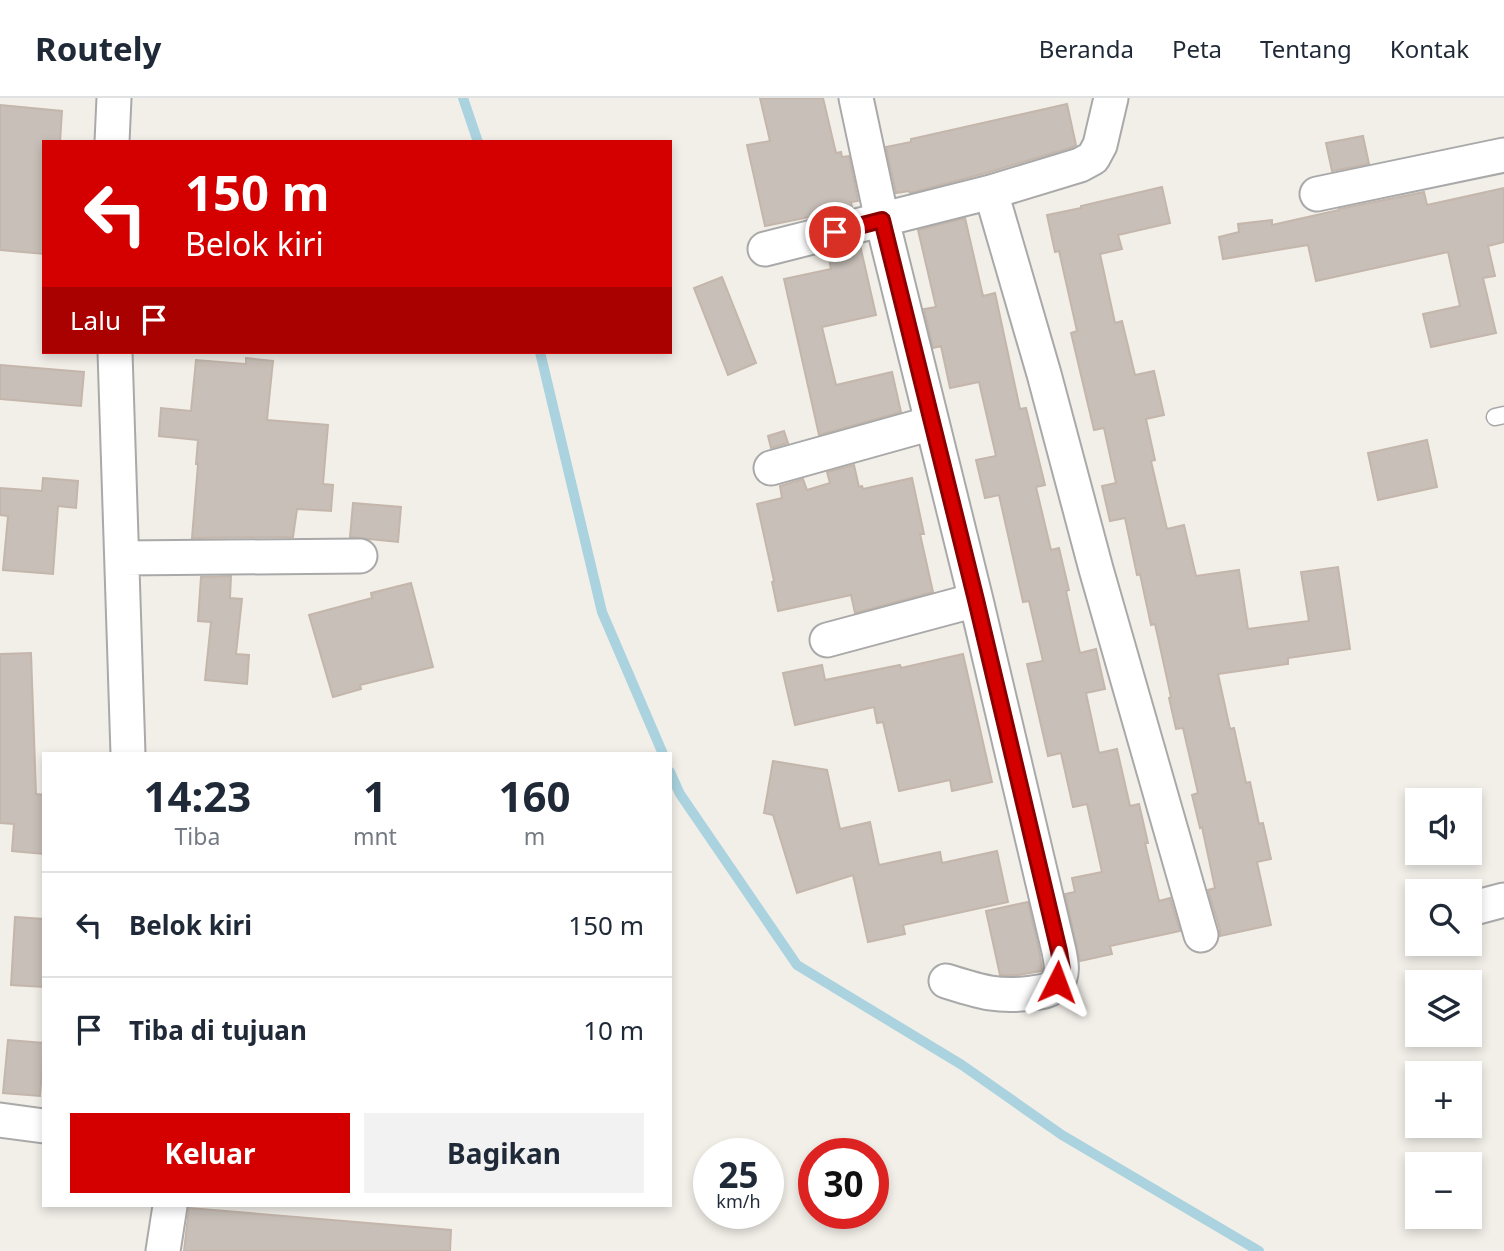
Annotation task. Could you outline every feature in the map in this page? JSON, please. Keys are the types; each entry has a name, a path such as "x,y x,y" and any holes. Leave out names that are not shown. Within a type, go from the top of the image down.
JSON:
{"street":[{"path":"112,140 114,98"},
{"path":"856,98 882,220 976,600 1062,970 1057,982 1050,988 1042,992 1019,995 1004,996 946,981"},
{"path":"765,249 991,192 1080,165 1093,158 1100,145 1111,98"},
{"path":"1317,194 1504,155"},
{"path":"991,192 1201,935"},
{"path":"115,354 128,752"},
{"path":"771,468 932,423"},
{"path":"122,558 360,556"},
{"path":"827,640 976,600"},
{"path":"1482,906 1504,900"},
{"path":"0,1120 42,1126"},
{"path":"163,1251 170,1207"}],"building":[{"path":"760,98 823,98 836,153 841,152 842,157 849,156 858,201 851,202 852,207 765,226 747,145 770,141"},
{"path":"1067,104 1076,145 1073,147 910,193 896,193 886,147"},
{"path":"0,105 62,111 60,140 42,140 42,254 0,250"},
{"path":"1363,136 1369,164 1332,171 1326,143"},
{"path":"1162,187 1170,223 1118,235 1122,249 1100,254 1115,323 1122,321 1135,375 1154,371 1164,415 1146,419 1155,460 1151,461 1167,529 1184,525 1196,576 1239,570 1248,629 1309,621 1301,572 1338,567 1350,649 1288,658 1288,664 1218,674 1230,729 1234,728 1246,783 1250,782 1259,824 1263,823 1271,859 1257,862 1271,925 1220,936 1208,890 1215,888 1192,795 1198,793 1183,728 1176,729 1155,624 1151,625 1125,518 1110,521 1102,486 1116,483 1104,428 1094,430 1071,333 1077,331 1059,251 1055,252 1047,215"},
{"path":"1504,188 1504,242 1488,246 1495,276 1483,278 1496,333 1431,347 1423,314 1460,306 1448,252 1316,281 1308,245 1223,259 1219,237 1239,232 1238,224 1272,220 1272,225 1424,192 1427,205"},
{"path":"965,218 983,296 995,293 1020,409 1026,408 1045,485 1036,487 1051,550 1059,548 1080,653 1096,649 1105,689 1086,693 1099,753 1117,749 1130,806 1139,804 1159,901 1170,898 1180,931 1110,946 1112,954 1080,961 1065,894 1075,892 1072,878 1102,872 1087,804 1073,807 1061,753 1048,756 1027,664 1043,661 1029,601 1023,602 999,495 985,498 976,460 996,456 979,382 950,388 941,346 933,348 924,309 936,307 918,230"},
{"path":"860,245 876,315 822,327 836,385 892,372 901,412 819,435 784,279 831,269 828,253"},
{"path":"722,277 756,363 728,375 694,288"},
{"path":"246,358 273,361 267,420 328,425 323,484 333,485 331,511 297,509 293,537 192,538 198,440 159,436 161,408 191,411 196,360 246,364"},
{"path":"0,365 84,372 81,406 0,399"},
{"path":"784,431 788,443 771,448 768,436"},
{"path":"1427,440 1437,487 1378,500 1368,453"},
{"path":"854,465 859,487 862,486 863,489 912,478 924,534 920,534 933,592 855,613 851,595 778,611 757,504 782,498 780,486 803,479 807,490 830,483 827,472"},
{"path":"43,478 78,481 76,508 58,506 53,574 3,570 8,516 0,515 0,488 42,491"},
{"path":"353,503 401,507 398,542 350,537"},
{"path":"231,576 230,598 242,599 236,654 249,655 247,684 205,680 211,622 198,621 201,577"},
{"path":"411,583 433,667 360,685 361,689 333,697 309,615 372,598 371,593"},
{"path":"31,653 36,794 42,795 42,854 12,851 14,824 0,823 0,654"},
{"path":"963,654 992,782 952,791 950,780 899,791 883,722 877,723 874,707 795,725 783,673 822,665 825,680 900,665 901,668"},
{"path":"773,761 827,770 840,829 870,822 879,865 940,852 942,863 997,851 1008,902 903,925 905,934 868,942 853,875 797,893 773,815 764,813"},
{"path":"1028,902 1042,971 1000,975 986,911"},
{"path":"15,917 42,919 42,987 11,985"},
{"path":"8,1040 42,1043 40,1096 3,1093"},
{"path":"189,1208 451,1230 450,1251 184,1251"}],"waterway":[{"path":"463,98 477,140"},
{"path":"540,354 602,612 662,752"},
{"path":"672,776 680,794 797,965 962,1065 1062,1135 1259,1251"}],"route":[{"path":"835,232 882,220 1059,951 1062,970 1057,982"}]}
